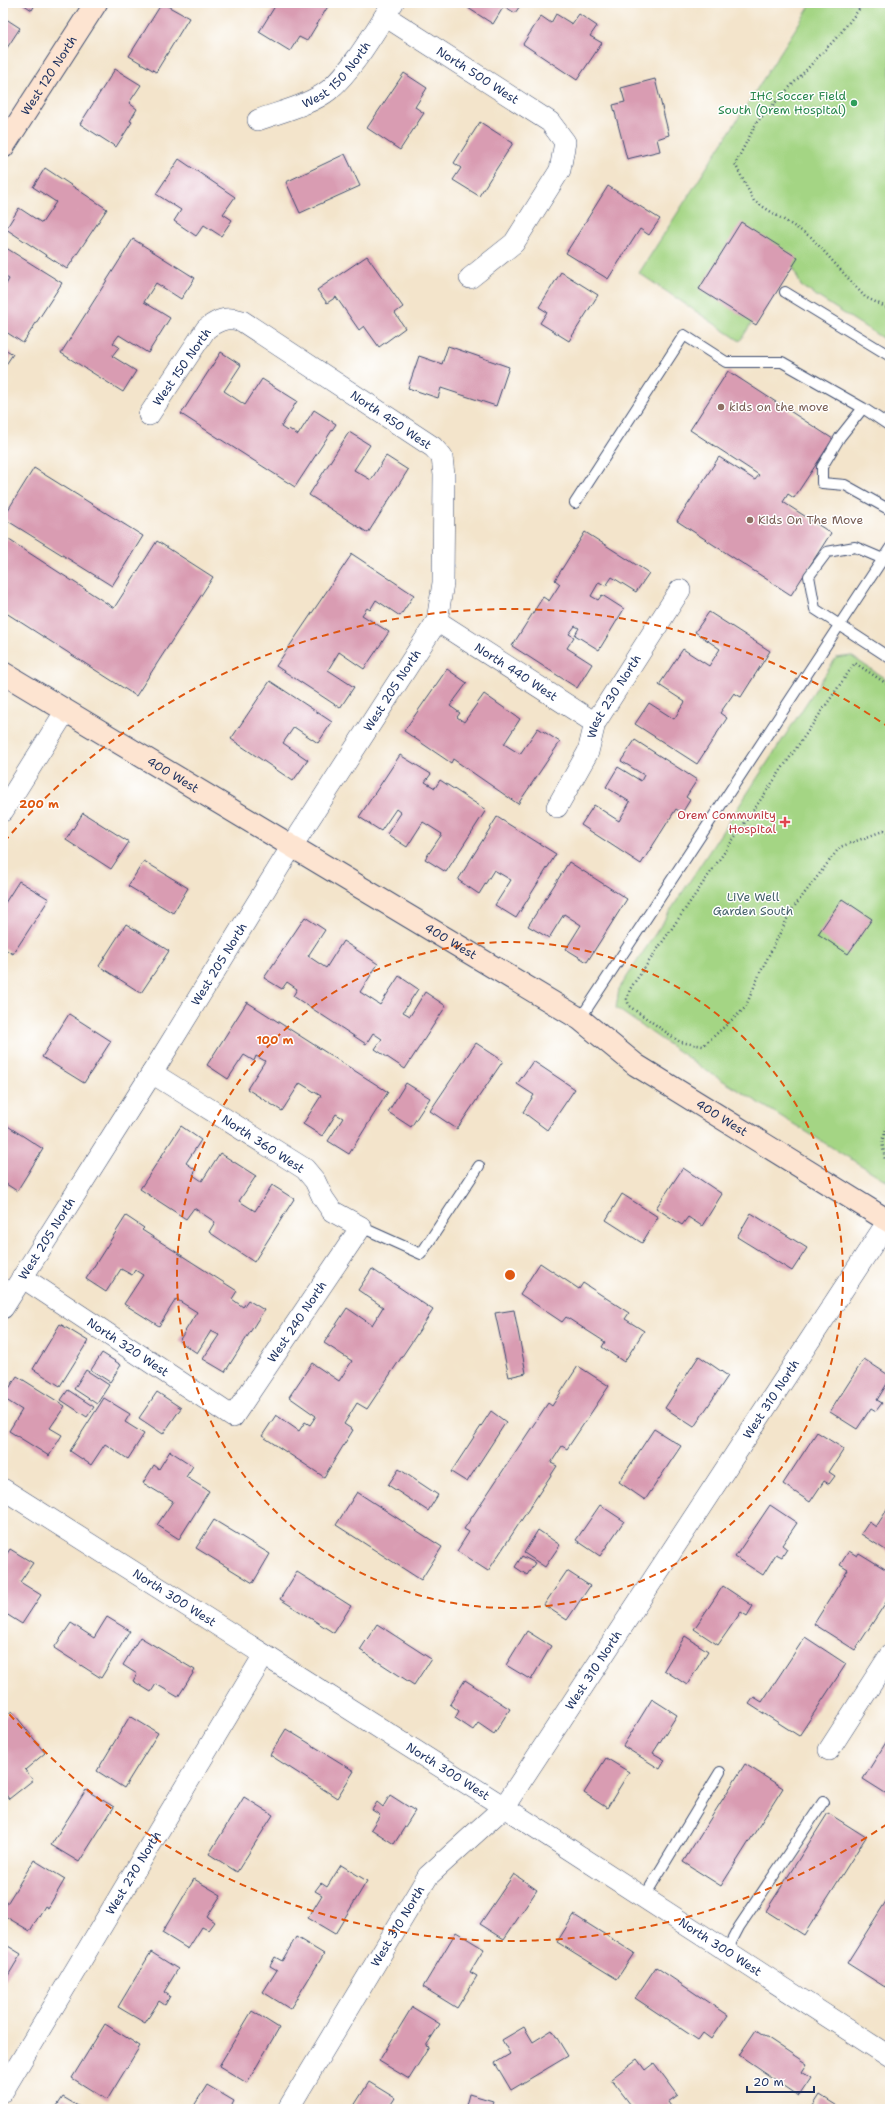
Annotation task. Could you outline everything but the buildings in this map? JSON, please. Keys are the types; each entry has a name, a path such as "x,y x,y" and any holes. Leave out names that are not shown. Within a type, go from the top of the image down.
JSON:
{"main road":[{"name":"West 120 North","path":"3,148 96,3"},
{"name":"400 West","path":"3,673 65,712 580,1019 636,1064 889,1222"}],"street":[{"name":"West 150 North","path":"258,120 296,107 328,90 349,68 389,10"},
{"name":"North 500 West","path":"389,10 550,122 565,142 560,170 514,242 470,278"},
{"name":"North 450 West","path":"217,321 231,318 242,321 433,447 442,457 444,475 443,583 437,621"},
{"name":"West 150 North","path":"149,415 206,329 217,321"},
{"name":"West 230 North","path":"557,807 588,752 595,723 680,590"},
{"name":"North 440 West","path":"437,621 595,723"},
{"name":"West 205 North","path":"3,1308 152,1073 292,846 437,621"},
{"path":"3,811 65,712"},
{"name":"North 360 West","path":"152,1073 305,1169 315,1181 323,1198 332,1211 360,1228"},
{"name":"West 310 North","path":"288,2109 428,1876 504,1807 889,1222"},
{"name":"West 240 North","path":"233,1417 360,1228"},
{"name":"North 320 West","path":"22,1277 233,1417"},
{"name":"North 300 West","path":"3,1490 504,1807 643,1899 890,2057"},
{"name":"West 270 North","path":"3,2091 264,1654"},
{"path":"829,1750 890,1655"}],"lane":[{"path":"785,292 890,356"},
{"path":"575,503 684,335 726,362 782,362 863,408 890,426"},
{"path":"863,408 840,437 822,467 822,483 845,484 890,510"},
{"path":"883,559 855,547 827,552 809,576 815,609 890,658"},
{"path":"580,1019 890,548"},
{"path":"360,1228 421,1254 479,1166"},
{"path":"643,1899 720,1772"},
{"path":"726,1952 739,1928 823,1802"}],"path":[{"path":"864,3 839,35 757,122 735,164 754,201 811,237 865,297 890,309"},
{"path":"890,686 855,663 630,989 627,998 630,1006 680,1042 703,1046 745,1008 760,973 791,911 840,847 883,831 890,834"},
{"path":"890,1119 882,1141 885,1160 890,1164"}],"green space":[{"path":"812,3 890,3 890,343 801,286 791,262 740,341 639,273"},
{"name":"Orem Community Hospital","path":"851,656 890,682 890,1183 707,1071 616,1008 619,989 836,658"}],"place":[{"name":"IHC Soccer Field South (Orem Hospital)","path":"854,103"},
{"name":"kids on the move","path":"721,407"},
{"name":"Kids On The Move","path":"750,520"},
{"name":"Orem Community Hospital","path":"785,822"}],"park label":[{"name":"LiVe Well Garden South","path":"753,904"}]}
